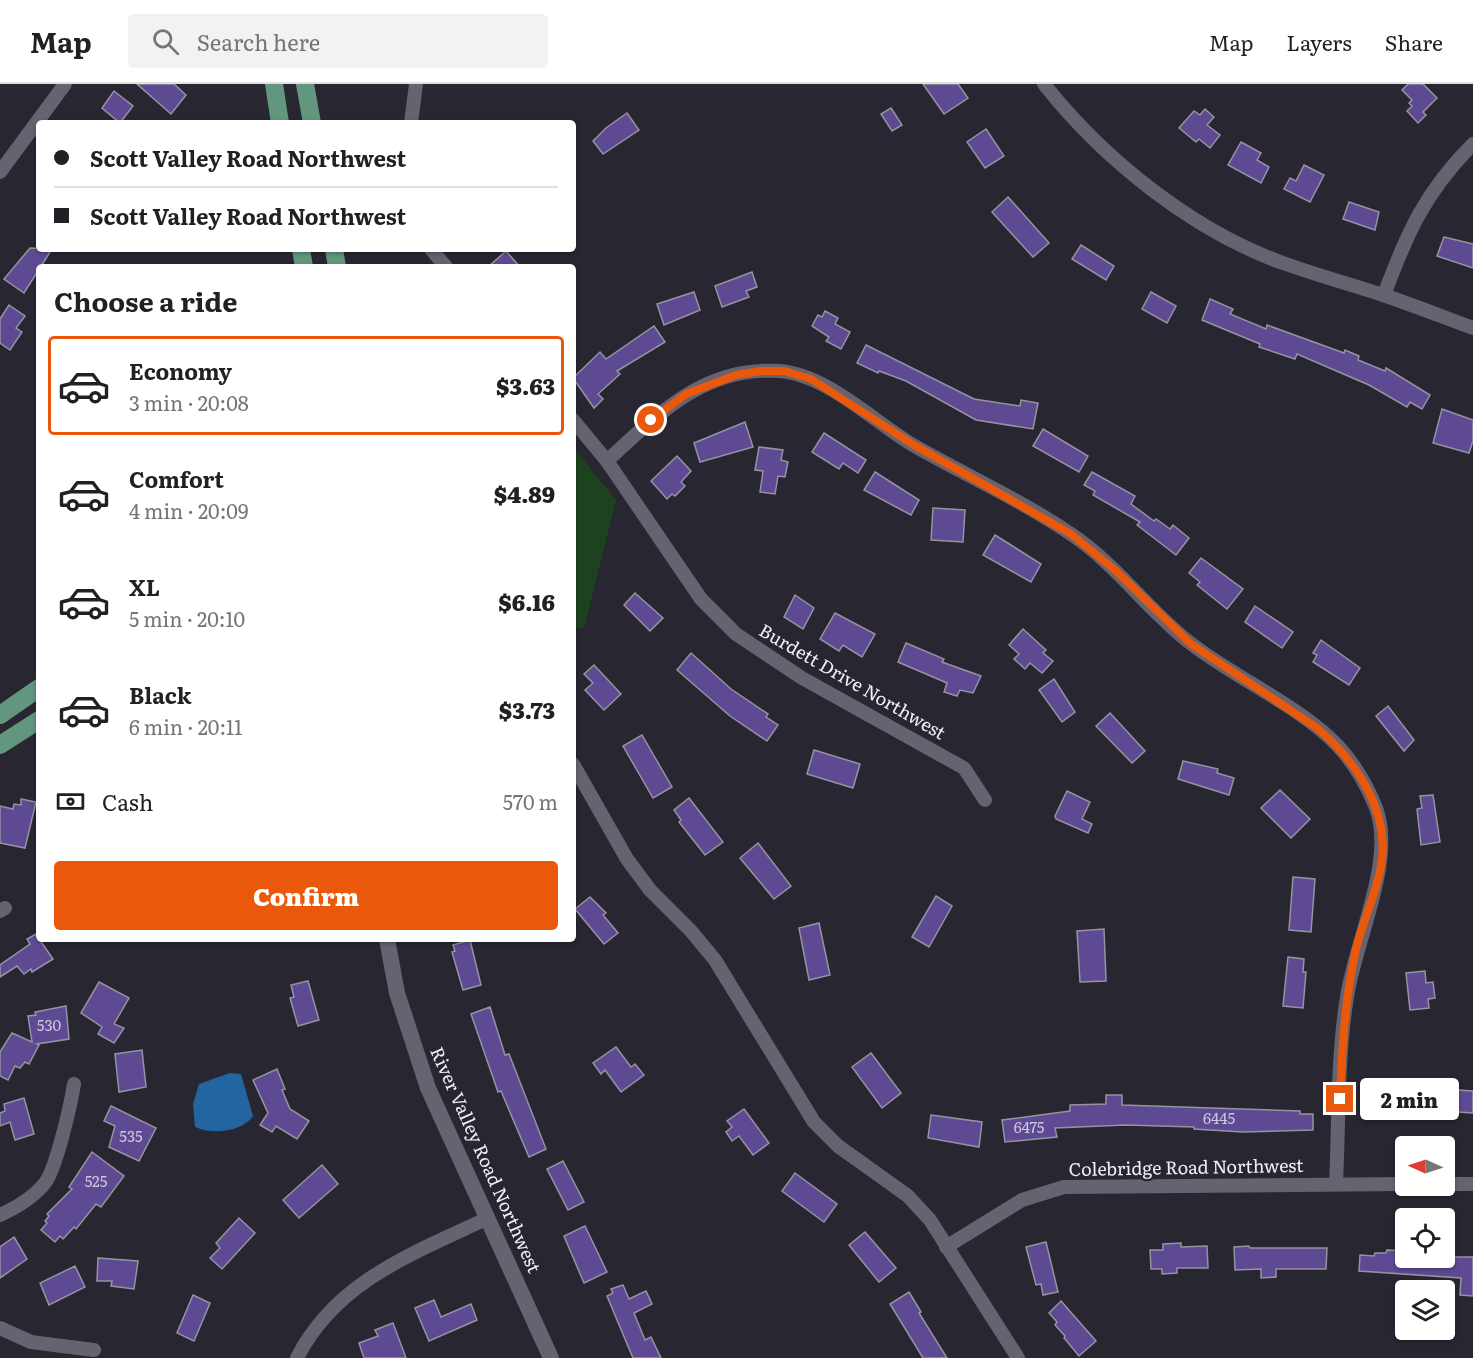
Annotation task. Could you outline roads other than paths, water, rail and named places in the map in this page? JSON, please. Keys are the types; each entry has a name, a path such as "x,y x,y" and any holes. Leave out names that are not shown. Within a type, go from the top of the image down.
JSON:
{"main road":[{"path":"273,84 279,120"},
{"path":"309,90 312,120"},
{"path":"0,715 36,690"},
{"path":"0,745 36,722"}],"street":[{"path":"38,120 65,84"},
{"path":"411,120 416,84"},
{"path":"1044,84 1061,105 1109,154 1156,192 1226,237 1281,263 1384,295 1473,328"},
{"path":"0,171 36,123"},
{"path":"1384,295 1406,237 1423,204 1450,166 1473,144"},
{"path":"434,252 444,264"},
{"path":"607,461 666,407 708,384 761,371 784,371 811,379 914,445 1071,534 1115,570 1191,644 1317,728 1336,744 1351,762 1375,805 1384,842 1381,867 1357,947 1347,997 1336,1185"},
{"name":"Burdett Drive Northwest","path":"576,424 607,461 701,599 736,634 802,678 964,768 985,800"},
{"path":"576,769 627,860 650,890 691,931 715,960 814,1122 838,1146 908,1196 930,1220 1018,1358"},
{"name":"River Valley Road Northwest","path":"388,942 397,993 419,1062 551,1358"},
{"path":"0,1215 31,1199 47,1180 70,1110 75,1084"},
{"name":"Colebridge Road Northwest","path":"946,1247 1022,1200 1064,1187 1395,1184"},
{"path":"1455,1184 1473,1184"},
{"path":"297,1358 324,1317 365,1279 387,1266 488,1218"},
{"path":"0,1328 31,1342 94,1350"}],"water":[{"path":"230,1073 241,1074 253,1116 242,1126 234,1129 210,1131 195,1127 193,1104 199,1084"}]}
